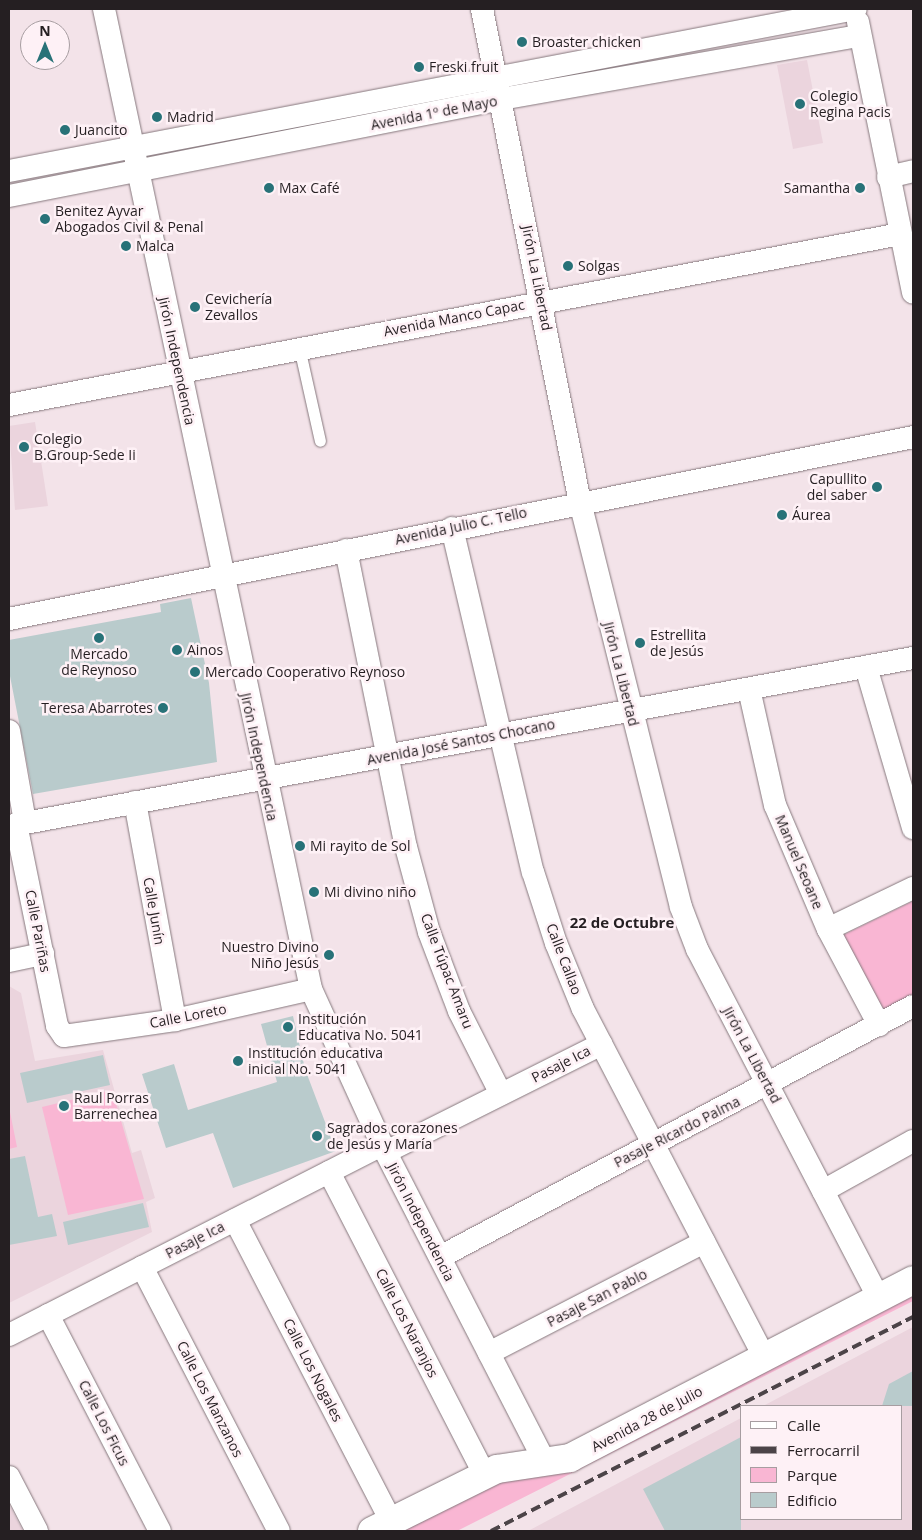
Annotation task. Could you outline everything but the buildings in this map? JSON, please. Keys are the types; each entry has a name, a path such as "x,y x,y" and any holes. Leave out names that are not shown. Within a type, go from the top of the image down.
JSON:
{"street":[{"name":"Jirón Independencia","path":"104,9 221,576 311,989 384,1148 544,1462"},
{"name":"Jirón La Libertad","path":"482,9 542,301 580,502 680,907 697,949 879,1298"},
{"name":"Avenida 1º de Mayo","path":"9,171 497,75 856,9"},
{"path":"856,9 888,177 913,292"},
{"name":"Avenida 1º de Mayo","path":"9,196 501,99 860,36"},
{"path":"888,177 913,171"},
{"name":"Avenida Manco Capac","path":"9,405 179,370 900,234"},
{"name":"Avenida Julio C. Tello","path":"9,619 580,502 913,437"},
{"name":"Calle Callao","path":"452,528 500,735 556,943 602,1044 764,1357"},
{"name":"Calle Túpac Amaru","path":"346,550 386,756 429,932 459,1011 501,1094"},
{"name":"Avenida José Santos Chocano","path":"17,824 913,658"},
{"path":"866,667 913,828"},
{"name":"Manuel Seoane","path":"748,688 775,806 828,929 879,1025"},
{"name":"Calle Pariñas","path":"9,731 17,824 57,1026 64,1036"},
{"name":"Calle Junín","path":"135,802 175,1020"},
{"path":"828,929 913,888"},
{"path":"9,961 43,954"},
{"name":"Calle Loreto","path":"64,1036 175,1020 311,989"},
{"name":"Pasaje Ricardo Palma","path":"440,1257 913,1006"},
{"name":"Pasaje Ica","path":"9,1335 329,1172 501,1094 602,1044"},
{"path":"823,1191 913,1141"},
{"name":"Calle Los Naranjos","path":"329,1172 485,1475"},
{"name":"Calle Los Nogales","path":"235,1220 382,1526"},
{"name":"Pasaje San Pablo","path":"489,1353 704,1242"},
{"name":"Calle Los Manzanos","path":"142,1267 279,1531"},
{"name":"Avenida 28 de Julio","path":"382,1526 485,1475 510,1465 544,1462 582,1452 913,1280"},
{"name":"Calle Los Ficus","path":"48,1315 160,1531"},
{"path":"9,1477 37,1531"}],"lane":[{"path":"299,347 320,441"}],"shaded area":[{"name":"Colegio Regina Pacis","path":"807,60 823,143 793,149 777,65"},
{"name":"Colegio B.Group-Sede Ii","path":"35,422 48,506 15,510 9,426"},
{"name":"Raul Porras Barrenechea","path":"9,986 21,993 35,1061 103,1050 132,1153 141,1150 155,1198 146,1202 152,1232 9,1303"},
{"path":"913,1327 913,1531 528,1531 740,1419 740,1520 902,1520 902,1405 765,1405"},
{"path":"9,1505 23,1531 9,1531"}],"green space":[{"path":"913,901 913,1000 882,1016 843,935"},
{"path":"112,1090 144,1199 68,1215 42,1107"},
{"path":"9,1107 17,1147 9,1149"},
{"path":"913,1289 913,1301 457,1531 384,1531 511,1469 557,1462"}],"railway":[{"path":"491,1531 913,1317"}],"place":[{"name":"Broaster chicken","path":"522,42"},
{"name":"Freski fruit","path":"419,67"},
{"name":"Colegio Regina Pacis","path":"800,104"},
{"name":"Madrid","path":"157,117"},
{"name":"Juancito","path":"65,130"},
{"name":"Max Café","path":"269,188"},
{"name":"Samantha","path":"860,188"},
{"name":"Benitez Ayvar Abogados Civil & Penal","path":"45,219"},
{"name":"Malca","path":"126,246"},
{"name":"Solgas","path":"568,266"},
{"name":"Cevichería Zevallos","path":"195,307"},
{"name":"Colegio B.Group-Sede Ii","path":"24,447"},
{"name":"Capullito del saber","path":"877,487"},
{"name":"Áurea","path":"782,515"},
{"name":"Mercado de Reynoso","path":"99,638"},
{"name":"Estrellita de Jesús","path":"640,643"},
{"name":"Ainos","path":"177,650"},
{"name":"Mercado Cooperativo Reynoso","path":"195,672"},
{"name":"Teresa Abarrotes","path":"163,708"},
{"name":"Mi rayito de Sol","path":"300,846"},
{"name":"Mi divino niño","path":"314,892"},
{"name":"Nuestro Divino Niño Jesús","path":"329,955"},
{"name":"Institución Educativa No. 5041","path":"288,1027"},
{"name":"Institución educativa inicial No. 5041","path":"238,1061"},
{"name":"Raul Porras Barrenechea","path":"64,1106"},
{"name":"Sagrados corazones de Jesús y María","path":"317,1136"}],"district":[{"name":"22 de Octubre","path":"622,923"}]}
